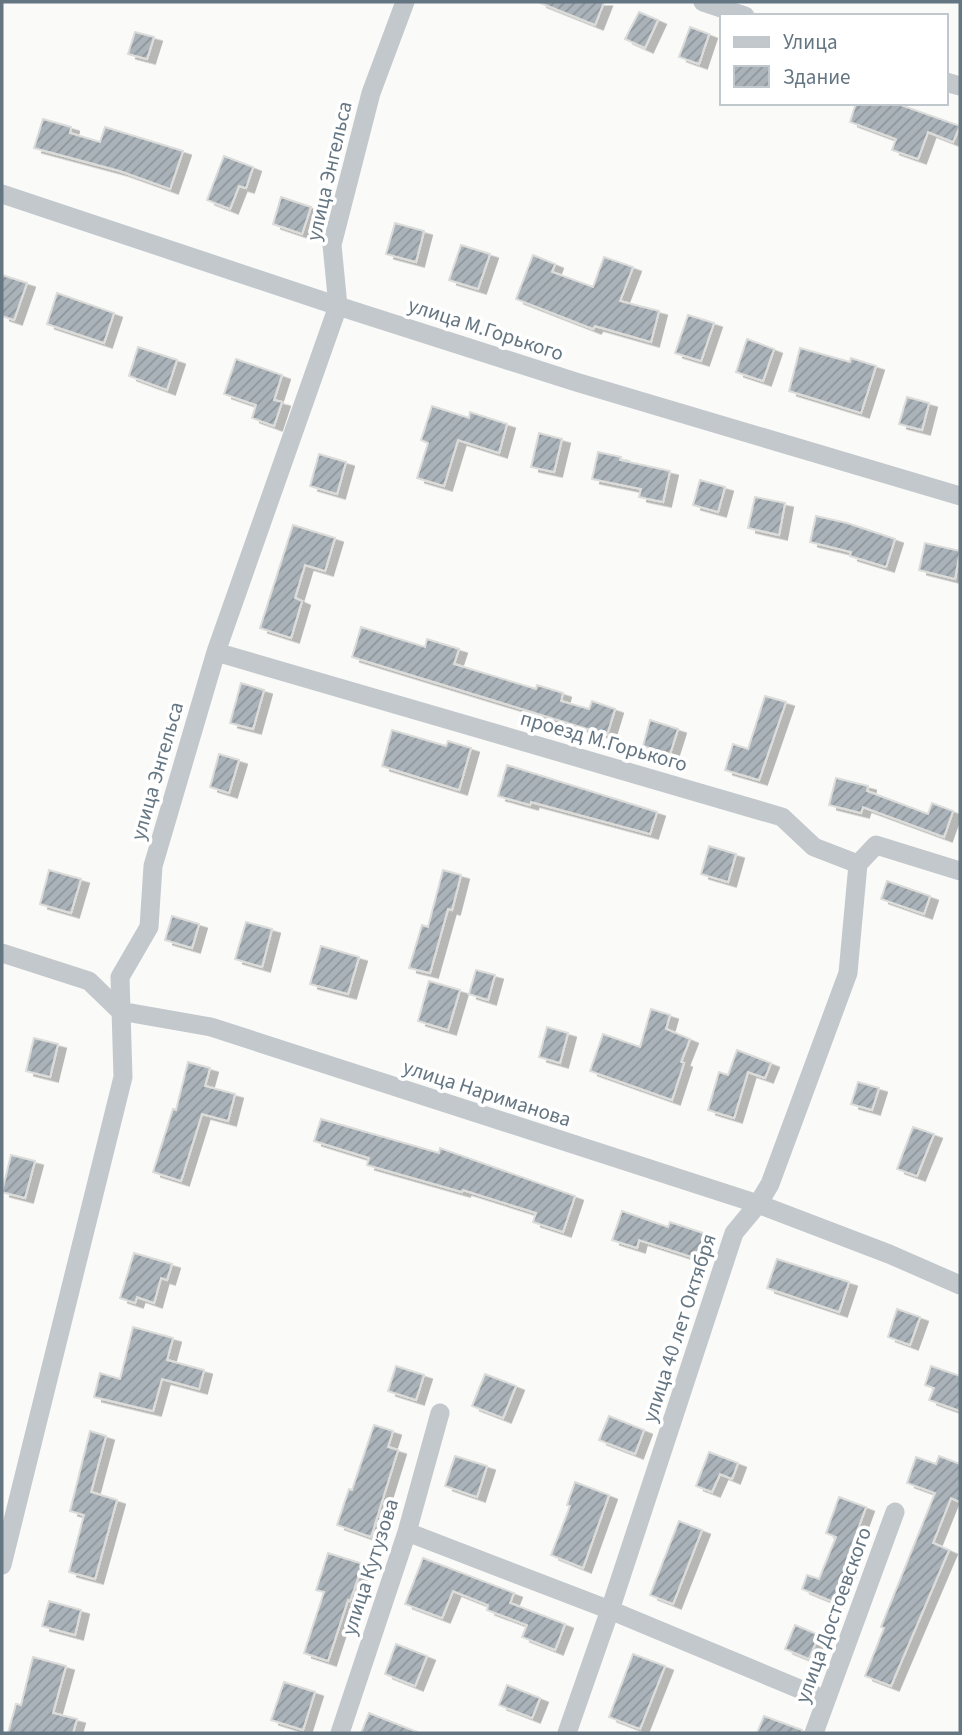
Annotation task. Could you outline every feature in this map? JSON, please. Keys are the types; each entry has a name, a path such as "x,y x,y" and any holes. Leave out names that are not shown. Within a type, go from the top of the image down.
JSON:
{"street":[{"name":"улица Энгельса","path":"2,1565 123,1077 120,977 149,927 153,866 216,652 338,306 332,245 371,93 405,2"},
{"path":"703,2 740,14"},
{"name":"улица М.Горького","path":"2,194 576,382 960,496"},
{"name":"проезд М.Горького","path":"216,652 782,817 814,847 858,863"},
{"path":"858,863 876,845 960,872"},
{"name":"улица 40 лет Октября","path":"567,1733 734,1233 758,1204 770,1184 848,973 858,863"},
{"path":"2,953 89,981 120,1011"},
{"name":"улица Нариманова","path":"120,1011 211,1027 758,1204 960,1285"},
{"name":"улица Кутузова","path":"340,1733 407,1532 440,1413"},
{"name":"улица Достоевского","path":"814,1733 895,1512"},
{"path":"407,1532 610,1610 826,1700"}],"building":[{"path":"538,2 604,2 595,25"},
{"path":"639,12 658,20 645,48 625,39"},
{"path":"690,27 709,34 699,64 679,57"},
{"path":"135,32 154,37 147,59 128,54"},
{"path":"855,105 901,105 960,126 953,142 928,132 918,159 892,150 896,139 850,122"},
{"path":"43,119 71,127 70,133 100,142 105,127 183,151 170,189 120,171 34,148"},
{"path":"224,156 253,167 246,188 239,186 230,209 207,200"},
{"path":"281,197 311,207 302,234 273,224"},
{"path":"395,223 424,231 416,262 386,254"},
{"path":"461,245 490,254 478,289 449,280"},
{"path":"533,255 555,264 552,272 593,287 604,257 633,267 620,301 659,311 651,342 595,326 593,329 516,299"},
{"path":"2,275 27,283 14,320 2,316"},
{"path":"57,293 114,313 104,343 47,324"},
{"path":"688,315 714,323 701,361 675,353"},
{"path":"747,339 774,349 763,381 736,372"},
{"path":"138,347 177,360 167,390 129,376"},
{"path":"800,348 876,366 861,413 789,391"},
{"path":"236,359 282,375 274,400 282,402 274,426 252,418 256,405 224,394"},
{"path":"907,397 929,403 922,430 899,424"},
{"path":"432,406 469,418 470,412 507,424 499,453 458,440 444,486 417,478 428,443 421,440"},
{"path":"539,433 562,439 554,472 531,467"},
{"path":"598,452 621,457 620,460 670,471 663,502 639,497 641,489 592,479"},
{"path":"319,454 346,462 337,494 310,486"},
{"path":"700,480 725,487 718,512 693,505"},
{"path":"755,497 785,503 779,535 748,528"},
{"path":"816,516 895,539 886,567 850,556 851,552 810,542"},
{"path":"293,525 335,538 325,571 305,565 295,598 302,601 291,638 260,628"},
{"path":"925,543 960,551 955,579 919,570"},
{"path":"361,627 425,647 427,639 459,649 454,664 536,689 537,685 563,693 561,701 589,709 592,701 615,709 607,735 352,657"},
{"path":"241,683 264,690 253,729 230,723"},
{"path":"765,696 786,702 759,780 725,770 733,744 748,749"},
{"path":"650,720 678,729 670,754 643,746"},
{"path":"392,730 446,746 448,741 471,748 459,790 382,766"},
{"path":"219,754 239,760 229,793 210,787"},
{"path":"507,765 657,812 650,834 531,802 530,805 498,796"},
{"path":"836,778 868,786 867,791 928,814 932,803 953,811 944,837 863,807 861,813 829,805"},
{"path":"709,846 736,854 728,882 701,874"},
{"path":"49,870 81,879 71,913 40,904"},
{"path":"443,870 461,875 452,910 448,909 430,973 409,968 422,925 428,927"},
{"path":"887,881 930,896 924,914 881,899"},
{"path":"172,916 199,924 192,948 165,940"},
{"path":"246,922 272,929 262,967 235,959"},
{"path":"321,946 359,957 348,994 310,984"},
{"path":"476,970 495,975 488,1000 469,994"},
{"path":"429,981 460,990 448,1030 418,1021"},
{"path":"651,1009 670,1015 666,1029 690,1039 681,1062 684,1063 672,1100 590,1071 603,1034 640,1047"},
{"path":"547,1027 568,1033 560,1063 539,1057"},
{"path":"34,1038 58,1044 50,1077 26,1071"},
{"path":"737,1050 771,1063 765,1078 748,1072 734,1118 708,1110 719,1072 728,1075"},
{"path":"188,1062 210,1068 205,1086 235,1094 228,1121 202,1114 181,1181 153,1172 173,1109 176,1110"},
{"path":"858,1082 879,1088 872,1110 851,1104"},
{"path":"321,1119 439,1153 440,1148 575,1196 563,1232 533,1222 536,1213 463,1190 462,1192 367,1165 369,1158 314,1141"},
{"path":"913,1127 934,1134 917,1176 897,1169"},
{"path":"11,1155 35,1161 25,1198 2,1192"},
{"path":"622,1211 668,1227 670,1222 706,1234 698,1259 639,1240 637,1248 612,1240"},
{"path":"134,1253 172,1264 167,1280 161,1278 154,1303 137,1297 135,1303 120,1298"},
{"path":"777,1259 849,1282 839,1312 767,1288"},
{"path":"897,1309 920,1317 910,1345 888,1337"},
{"path":"133,1327 173,1338 167,1360 204,1370 199,1389 162,1379 153,1411 94,1397 100,1373 120,1379"},
{"path":"396,1366 424,1375 416,1400 388,1391"},
{"path":"931,1366 960,1376 960,1411 929,1400 934,1388 925,1385"},
{"path":"485,1374 516,1386 503,1418 472,1406"},
{"path":"609,1416 644,1430 635,1454 599,1440"},
{"path":"374,1425 393,1431 388,1447 398,1450 371,1537 337,1525"},
{"path":"90,1431 106,1436 91,1492 117,1500 95,1579 69,1572 84,1515 70,1511"},
{"path":"709,1452 738,1463 732,1479 720,1474 712,1492 696,1486"},
{"path":"455,1456 487,1466 477,1497 445,1486"},
{"path":"939,1456 960,1464 960,1502 951,1498 933,1543 949,1550 891,1686 865,1676 884,1628 881,1627 935,1493 907,1483 916,1457 936,1464"},
{"path":"575,1482 609,1495 583,1568 551,1555 570,1506 567,1505"},
{"path":"839,1497 866,1507 847,1559 852,1561 836,1603 802,1589 807,1575 819,1579 836,1537 826,1533"},
{"path":"679,1521 702,1530 673,1604 650,1595"},
{"path":"328,1553 363,1564 328,1661 304,1653 324,1592 316,1590"},
{"path":"423,1558 514,1593 510,1603 565,1624 555,1650 522,1637 527,1625 487,1610 488,1605 453,1591 442,1618 405,1604"},
{"path":"49,1601 81,1610 75,1635 42,1626"},
{"path":"795,1625 819,1635 809,1659 785,1649"},
{"path":"396,1644 427,1656 415,1686 385,1674"},
{"path":"633,1654 665,1666 640,1729 609,1717"},
{"path":"33,1657 66,1666 53,1713 77,1719 73,1733 8,1733 16,1704 21,1705"},
{"path":"284,1682 315,1692 303,1730 271,1720"},
{"path":"507,1685 540,1698 532,1718 499,1705"},
{"path":"369,1713 417,1732 417,1733 361,1733"},
{"path":"764,1716 802,1730 802,1733 757,1733"}]}
